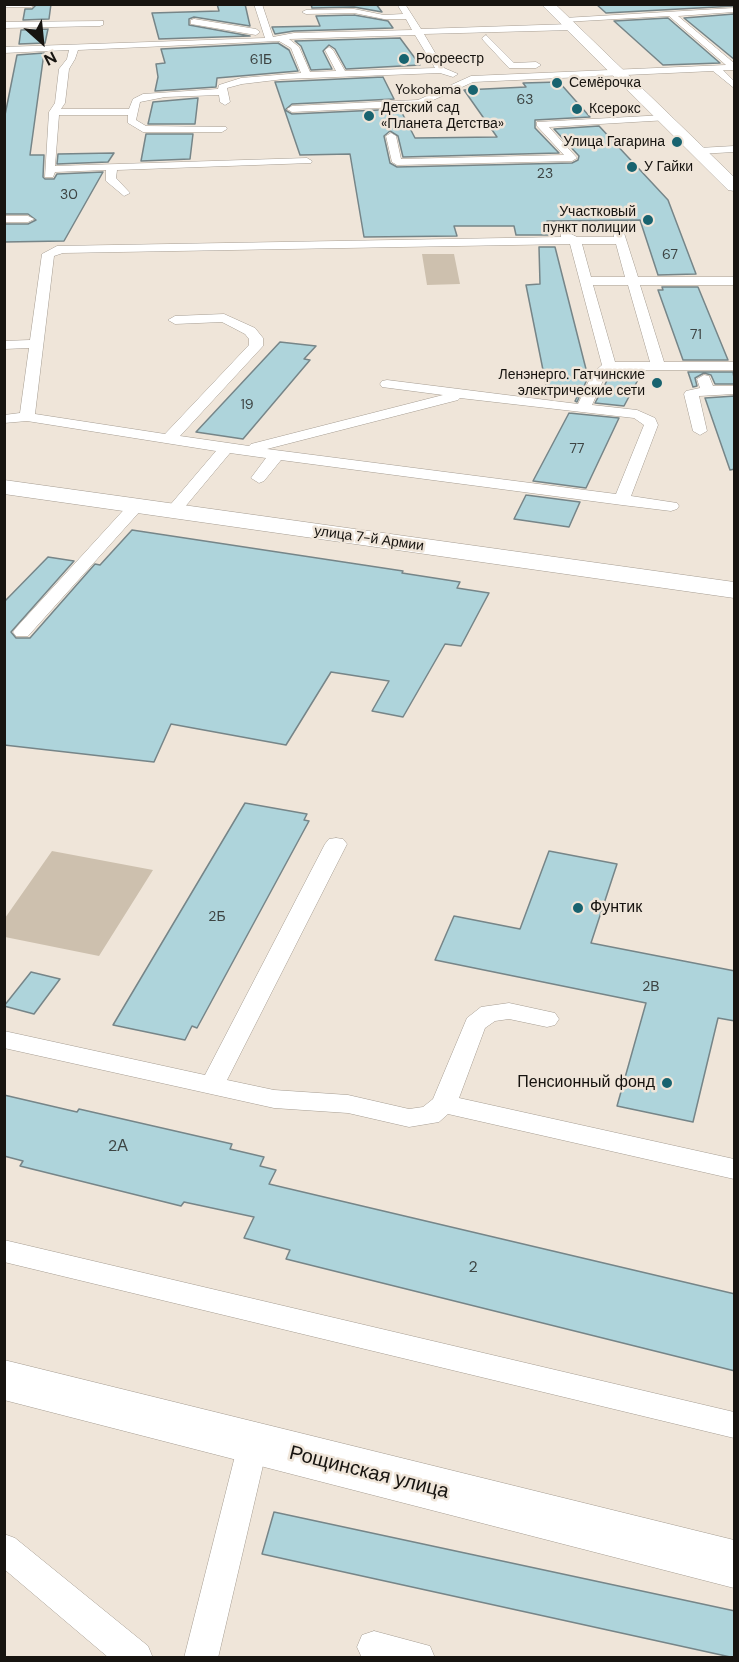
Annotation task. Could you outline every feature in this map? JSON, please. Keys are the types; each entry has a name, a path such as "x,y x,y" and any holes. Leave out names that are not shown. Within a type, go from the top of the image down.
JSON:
{"street":[{"path":"547,4 601,62 619,73 735,186"},
{"name":"улица 7-й Армии","path":"4,487 735,590"},
{"name":"Рощинская улица","path":"4,1380 735,1564"}],"lane":[{"path":"258,4 272,37"},
{"path":"401,4 441,70"},
{"path":"645,4 658,15"},
{"path":"4,5 31,5"},
{"path":"4,50 567,24 735,9"},
{"path":"306,12 354,10 384,17 408,16"},
{"path":"191,13 202,42"},
{"path":"671,14 734,67"},
{"path":"4,25 64,21 100,24"},
{"path":"194,22 272,37 295,47 307,75"},
{"path":"486,38 512,66 547,64"},
{"path":"413,43 424,43"},
{"path":"74,47 71,59 64,69 66,90 54,112 50,172 112,167 308,161"},
{"path":"329,50 342,74"},
{"path":"222,129 168,131 142,129 131,121 136,101 152,95 224,97 222,87 234,82 307,75 441,70 471,79 734,67"},
{"path":"716,69 730,78 735,85"},
{"path":"493,78 499,87"},
{"path":"292,109 420,103 471,79"},
{"path":"54,112 133,111"},
{"path":"391,136 397,162 572,159 541,124 665,118"},
{"path":"699,151 735,149"},
{"path":"112,167 110,179 124,193"},
{"path":"4,219 28,219"},
{"path":"629,224 618,232 658,366"},
{"path":"27,417 48,254 61,249 118,253 255,251 620,240"},
{"path":"575,241 609,366"},
{"path":"586,281 735,281"},
{"path":"169,439 256,346 256,338 250,330 224,318 197,313 175,320"},
{"path":"4,345 38,344"},
{"path":"583,409 599,374 609,366 735,366"},
{"path":"700,366 708,390"},
{"path":"387,384 462,395 637,414 650,421 651,425 622,500"},
{"path":"700,431 691,394 708,390 735,390"},
{"path":"243,450 462,395"},
{"path":"4,419 27,417 226,448 671,506"},
{"path":"173,511 226,448"},
{"path":"259,478 277,454"},
{"path":"22,632 136,506"},
{"path":"212,1085 336,844"},
{"path":"4,1039 274,1099 348,1104 409,1118 430,1115 444,1104 475,1024 489,1013 509,1011 547,1019"},
{"path":"444,1104 735,1169"},
{"path":"4,1251 735,1425"},
{"path":"201,1658 254,1444"},
{"path":"4,1549 136,1658"},
{"path":"374,1647 418,1658"}],"shaded area":[{"path":"422,254 454,254 460,284 427,285"},
{"path":"52,851 153,870 99,956 5,937 5,918"}],"building":[{"path":"37,4 51,4 49,19 23,20 25,9 32,9"},
{"path":"217,4 245,4 250,26 194,17 189,19 189,25 250,36 159,39 152,13 219,11"},
{"path":"311,4 376,4 382,12 354,7 312,8"},
{"path":"596,4 735,4 735,6 606,13"},
{"path":"734,14 735,60 684,18"},
{"path":"354,15 388,21 393,28 294,31 275,34 272,27 320,26 316,16"},
{"path":"668,18 720,63 663,65 614,21"},
{"path":"48,29 45,43 19,44 21,30"},
{"path":"400,38 420,65 346,69 335,49 329,45 323,51 332,69 311,70 301,46 295,41"},
{"path":"278,43 289,50 298,71 217,78 216,87 155,91 158,77 156,64 165,63 161,49"},
{"path":"44,53 30,155 44,155 43,177 45,179 54,179 57,174 103,172 64,241 4,242 4,224 28,224 36,220 28,214 4,214 4,120 17,55"},
{"path":"383,77 394,99 292,104 285,110 292,114 400,109 415,138 497,137 464,90 526,87 523,83 559,82 590,117 535,120 535,128 559,153 403,157 398,136 390,131 384,136 390,163 397,167 572,163 578,160 579,156 554,129 599,126 668,200 696,274 658,275 640,220 547,221 552,235 516,235 514,226 454,226 457,236 364,237 350,154 300,155 275,82"},
{"path":"198,98 195,124 148,124 153,102"},
{"path":"146,134 193,134 190,159 141,161"},
{"path":"114,153 108,162 57,164 58,154"},
{"path":"539,247 555,247 588,377 589,375 577,402 575,401 579,393 547,390 526,285 540,284"},
{"path":"662,287 698,287 728,360 683,360 658,290 663,290"},
{"path":"280,342 316,346 304,359 310,360 243,439 196,432"},
{"path":"688,372 733,372 735,384 715,384 711,375 704,373 695,378 697,386 693,387"},
{"path":"610,375 640,376 624,406 595,403"},
{"path":"735,396 735,469 730,470 705,398"},
{"path":"569,413 619,418 586,488 533,481"},
{"path":"526,495 580,502 569,527 514,519"},
{"path":"132,530 403,571 402,573 460,582 457,588 489,593 461,646 445,644 403,717 372,711 389,681 331,672 286,745 171,724 154,762 4,745 4,602 48,557 74,561 11,632 16,638 30,638 95,564 100,565"},
{"path":"245,803 307,814 304,820 309,821 197,1028 192,1026 185,1040 113,1025"},
{"path":"549,851 617,864 591,943 735,971 735,1021 718,1018 693,1122 617,1106 646,1003 435,960 454,916 520,929"},
{"path":"31,972 60,979 34,1014 4,1006"},
{"path":"4,1095 77,1112 79,1109 232,1144 230,1149 264,1157 260,1166 276,1170 269,1184 735,1294 735,1371 286,1259 290,1250 244,1238 254,1217 184,1202 181,1206 20,1166 23,1161 4,1156"},
{"path":"274,1512 735,1611 735,1658 262,1554"}],"place":[{"name":"Росреестр","path":"404,59"},
{"name":"Семёрочка","path":"557,83"},
{"name":"Yokohama","path":"473,90"},
{"name":"Ксерокс","path":"577,109"},
{"name":"Детский сад «Планета Детства»","path":"369,116"},
{"name":"Улица Гагарина","path":"677,142"},
{"name":"У Гайки","path":"632,167"},
{"name":"Участковый пункт полиции","path":"648,220"},
{"name":"Ленэнерго. Гатчинские электрические сети","path":"657,383"},
{"name":"Фунтик","path":"578,908"},
{"name":"Пенсионный фонд","path":"667,1083"}]}
